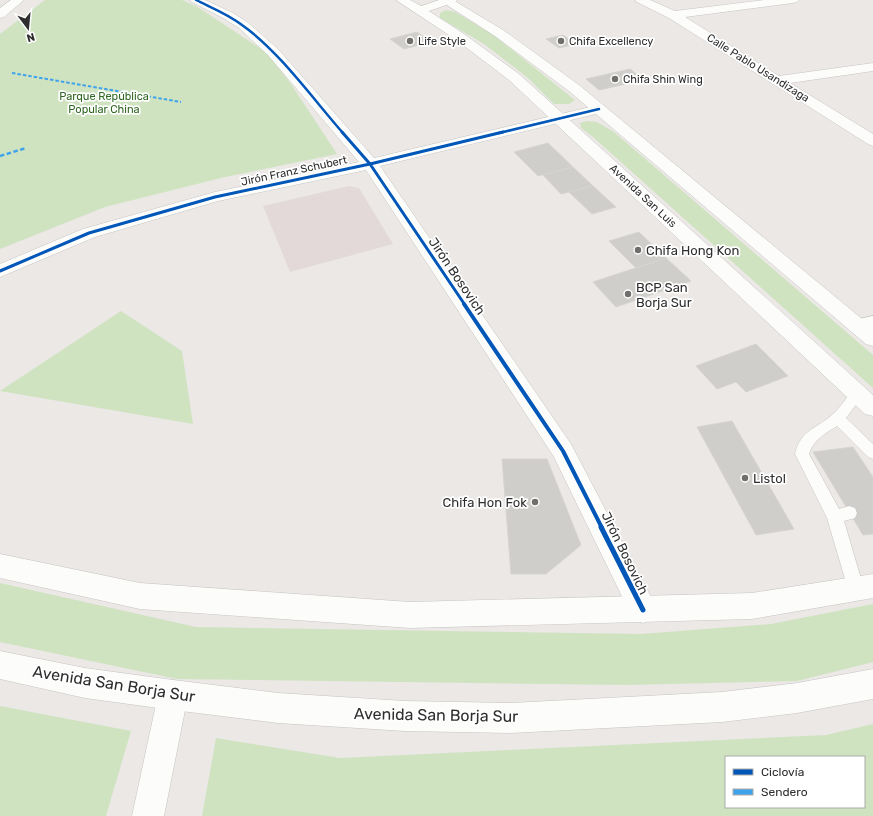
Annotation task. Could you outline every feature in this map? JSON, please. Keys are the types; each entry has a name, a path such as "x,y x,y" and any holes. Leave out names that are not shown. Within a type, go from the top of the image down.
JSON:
{"main road":[{"path":"0,14 18,0"},
{"name":"Jirón Bosovich","path":"196,0 238,22 273,52 370,164 563,451 643,610"},
{"name":"Avenida San Luis","path":"402,0 420,10 514,77 873,408"},
{"path":"420,10 448,0 499,32 574,88 865,324 873,339"},
{"name":"Calle Pablo Usandizaga","path":"641,0 674,15 779,80 873,141"},
{"path":"674,15 792,0"},
{"path":"779,80 873,67"},
{"name":"Jirón Franz Schubert","path":"0,271 90,233 215,197 370,164 599,109"},
{"path":"0,566 140,596 402,614 643,610 752,606 865,587"},
{"name":"Avenida San Borja Sur","path":"0,665 85,683 173,696 278,708 397,716 511,718 722,707 797,698 873,684"},
{"path":"148,816 173,696"}],"lane":[{"path":"858,393 838,418 808,439 803,448 802,454 842,515 865,587"},
{"path":"838,418 873,453"}],"shaded area":[{"path":"349,186 359,188 393,244 290,272 263,206"}],"green space":[{"name":"Parque República Popular China","path":"45,0 182,0 196,6 266,52 291,84 337,154 225,177 105,207 0,249 0,34"},
{"path":"446,10 455,12 491,33 575,100 569,104 554,104 528,78 484,44 440,18 440,13"},
{"path":"587,121 597,122 614,132 873,355 873,388 593,137 581,128 580,123"},
{"path":"121,311 182,351 193,424 0,391"},
{"path":"0,583 196,627 641,634 771,624 873,604 873,662 797,681 627,685 177,679 0,642"},
{"path":"0,706 131,731 106,816 0,816"},
{"path":"873,724 873,816 202,816 216,738 340,758 826,735"}],"building":[{"name":"Life Style","path":"417,32 431,42 404,49 390,39"},
{"name":"Chifa Excellency","path":"563,35 576,44 559,48 546,39"},
{"name":"Chifa Shin Wing","path":"630,69 644,80 599,90 586,79"},
{"path":"548,143 573,167 538,176 514,152"},
{"path":"573,167 593,186 561,194 543,175"},
{"path":"593,186 616,207 592,214 569,192"},
{"name":"Chifa Hong Kon","path":"639,232 666,258 636,268 609,241"},
{"name":"BCP San Borja Sur","path":"666,258 691,281 616,307 593,282"},
{"path":"756,344 788,376 746,392 736,382 717,389 696,366"},
{"name":"Listol","path":"732,421 794,529 756,535 697,427"},
{"path":"853,447 873,477 873,534 863,535 813,452"},
{"name":"Chifa Hon Fok","path":"502,459 547,459 581,545 546,574 511,574"}],"marked path":[{"path":"12,73 181,102"},
{"path":"0,156 26,148"}],"cycle path":[{"path":"196,0 229,16 243,25 273,52 370,164 563,451 643,610"},
{"path":"0,271 89,233 215,197 370,164 599,109"}],"place":[{"name":"Life Style","path":"410,41"},
{"name":"Chifa Excellency","path":"561,41"},
{"name":"Chifa Shin Wing","path":"615,79"},
{"name":"Chifa Hong Kon","path":"638,250"},
{"name":"BCP San Borja Sur","path":"628,294"},
{"name":"Listol","path":"745,478"},
{"name":"Chifa Hon Fok","path":"535,502"}]}
